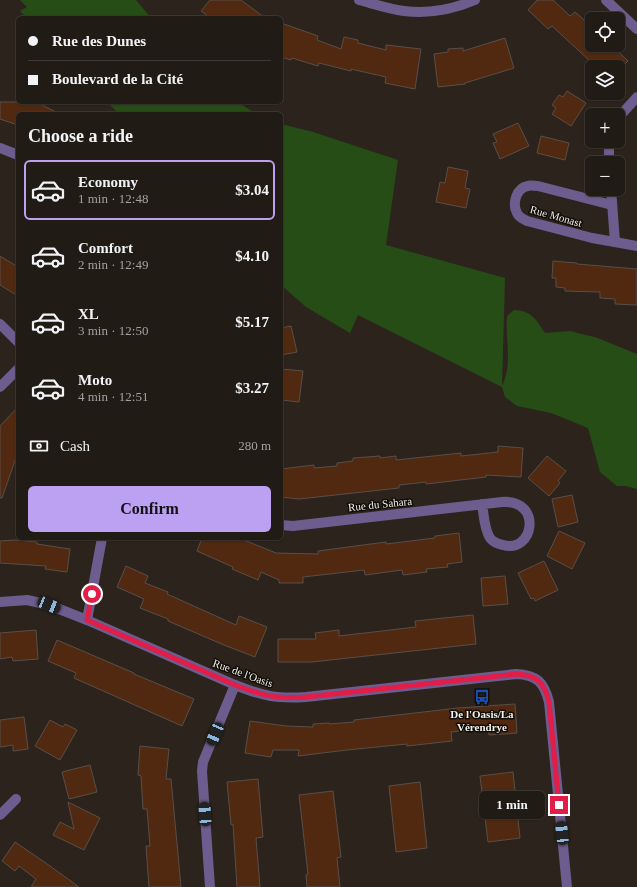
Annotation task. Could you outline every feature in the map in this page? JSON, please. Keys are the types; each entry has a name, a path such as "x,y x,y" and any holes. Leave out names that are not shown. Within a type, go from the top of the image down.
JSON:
{"street":[{"path":"359,0 404,11 418,12 449,9 475,0"},
{"path":"606,0 637,29"},
{"path":"625,110 637,96"},
{"path":"0,148 16,153"},
{"name":"Rue Monast","path":"612,205 538,186 527,186 521,190 514,205 520,218 528,221 592,238 637,246"},
{"path":"611,196 615,242"},
{"path":"0,324 16,340"},
{"path":"0,387 16,371"},
{"name":"Rue du Sahara","path":"283,525 293,526 482,504 510,502 522,507 528,514 530,522 529,531 526,538 513,546 497,544 490,538 486,528 482,504"},
{"path":"87,620 102,540"},
{"name":"Rue de l'Oasis","path":"0,602 27,600 38,602 87,620 235,685 260,694 274,697 287,698 516,674 524,674 538,679 544,686 549,702 567,887"},
{"path":"210,887 202,771 203,762 235,685"},
{"path":"0,815 16,800"}],"green space":[{"path":"20,0 136,0 149,16 25,16 20,11 27,7"},
{"path":"109,104 241,104 253,112 117,112"},
{"path":"283,124 313,132 398,160 386,245 505,278 502,386 508,360 507,316 514,310 529,314 539,324 545,333 570,331 595,337 637,354 637,489 626,486 617,486 600,472 588,428 551,413 517,406 505,397 502,387 358,315 350,333 306,307 283,287"}],"building":[{"path":"210,0 241,0 262,16 208,16 201,11"},
{"path":"537,0 553,0 570,16 575,12 585,21 585,52 618,52 628,61 625,64 625,60 589,60 552,26 548,29 528,10"},
{"path":"283,24 318,36 317,40 341,49 344,37 358,40 358,43 386,50 386,45 421,49 415,89 385,83 386,77 351,69 351,71 319,63 318,66 292,58 291,60 283,58"},
{"path":"505,38 514,68 465,84 438,87 434,54 448,52 448,49 463,48 463,51"},
{"path":"567,91 586,103 571,126 552,114 556,108 552,105 559,95 563,97"},
{"path":"0,102 16,102 16,104 42,104 56,112 16,112 16,124 0,119"},
{"path":"518,123 529,146 500,159 493,143 497,142 493,134"},
{"path":"541,136 569,143 565,160 537,153"},
{"path":"448,167 468,171 465,188 470,189 466,208 436,202 440,182 445,183"},
{"path":"0,256 16,266 16,295 0,285"},
{"path":"553,261 637,269 637,305 615,304 615,299 600,298 600,292 565,291 565,288 556,287 556,278 552,278"},
{"path":"291,326 297,352 283,355 283,328"},
{"path":"283,369 303,371 299,402 283,400"},
{"path":"16,409 16,458 2,498 0,498 0,426"},
{"path":"498,446 523,448 521,477 486,475 486,477 426,484 426,482 399,485 399,488 299,499 283,497 283,469 314,465 314,468 337,466 337,463 353,461 353,458 380,456 380,458 396,456 396,460 461,453 461,456 498,452"},
{"path":"547,456 566,471 558,481 560,483 549,496 528,478"},
{"path":"572,495 578,522 558,527 552,499"},
{"path":"559,531 585,543 572,569 547,556"},
{"path":"459,533 462,562 447,564 448,567 426,569 427,572 403,575 402,570 365,575 364,570 303,577 303,583 279,583 279,580 261,572 258,580 232,569 233,567 197,551 201,540 244,540 276,553 318,554 318,551 386,542 386,544 435,538 435,536"},
{"path":"15,540 37,542 37,544 70,549 67,572 45,569 46,566 0,563 0,541"},
{"path":"544,561 558,590 535,601 534,598 531,599 518,573"},
{"path":"126,566 148,576 145,583 168,592 167,594 236,625 239,616 267,627 255,657 140,608 144,599 117,587"},
{"path":"505,576 508,604 483,606 481,578"},
{"path":"473,615 476,644 312,662 278,662 278,639 316,639 315,633 339,630 339,636 416,627 415,621"},
{"path":"36,630 38,659 13,661 12,657 0,659 0,633"},
{"path":"57,640 194,699 182,726 74,678 76,673 48,661"},
{"path":"515,704 517,733 489,735 488,728 451,732 452,741 407,746 407,744 298,756 299,750 273,750 271,757 245,753 250,721 286,726 313,727 313,724 354,722 354,720 458,708"},
{"path":"24,717 28,749 13,751 13,745 0,747 0,720"},
{"path":"50,720 63,727 65,724 77,730 60,760 35,746"},
{"path":"140,746 169,749 166,779 171,779 181,887 149,887 146,846 150,846 147,809 143,809 141,776 138,775"},
{"path":"90,765 97,792 69,799 62,772"},
{"path":"513,772 520,838 488,842 480,776"},
{"path":"258,779 263,837 256,838 260,887 237,887 233,824 231,825 227,782"},
{"path":"420,782 427,848 396,852 389,786"},
{"path":"333,791 341,857 337,858 340,887 307,887 306,875 308,874 299,795"},
{"path":"68,802 100,818 84,850 53,835 60,822 74,829"},
{"path":"15,842 79,887 31,887 36,879 19,866 15,871 2,861"}],"place":[{"name":"De l'Oasis/La Vérendrye","path":"482,697"}],"route":[{"path":"92,594 87,620 235,685 260,694 274,697 306,697 516,674 524,674 538,679 544,686 549,702 559,805"}]}
